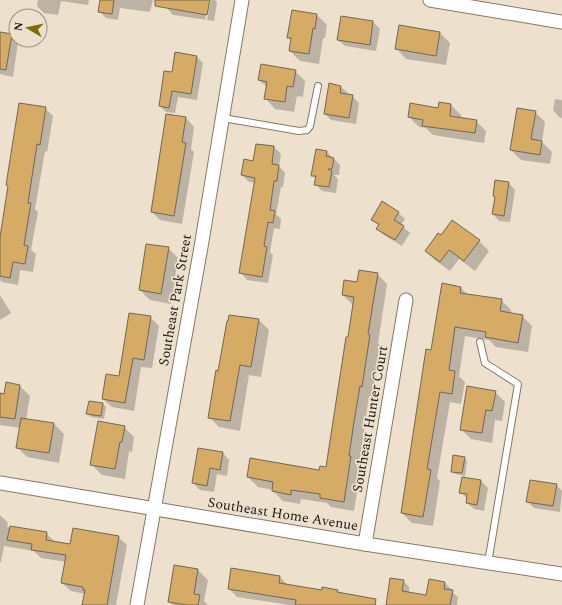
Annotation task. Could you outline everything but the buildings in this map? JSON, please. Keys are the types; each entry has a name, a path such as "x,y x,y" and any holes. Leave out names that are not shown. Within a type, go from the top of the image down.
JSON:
{"street":[{"name":"Southeast Park Street","path":"137,605 202,247 242,0"},
{"path":"430,0 562,22"},
{"name":"Southeast Hunter Court","path":"365,544 406,300"},
{"name":"Southeast Home Avenue","path":"0,483 365,544 562,574"}],"lane":[{"path":"223,118 299,131 307,130 310,126 318,86"},
{"path":"480,342 484,363 518,384 488,563"}]}
